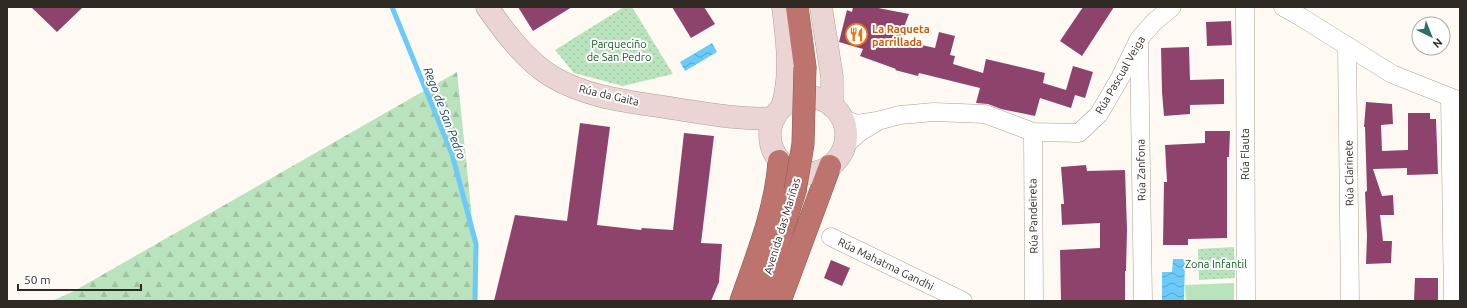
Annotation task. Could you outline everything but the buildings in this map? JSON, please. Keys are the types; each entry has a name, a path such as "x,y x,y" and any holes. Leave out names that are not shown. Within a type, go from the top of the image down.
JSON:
{"highway":[{"name":"Avenida das Mariñas","path":"758,301 795,191 803,144 805,67 798,7"},
{"path":"741,301 763,238 778,181 775,152"},
{"path":"780,301 830,166"}],"street":[{"name":"Rúa da Gaita","path":"487,7 528,58 549,75 567,85 592,94 617,99 740,119 778,113"},
{"path":"783,7 788,65 784,98 770,134 775,152 788,168 798,172 809,173 820,171 830,166 839,157 846,136 837,113 821,7"},
{"name":"Rúa Pascual Veiga","path":"837,113 857,124 877,121 900,114 934,112 985,114 1033,132 1079,133 1099,114 1120,78 1139,39 1154,22 1172,7"},
{"name":"Rúa Flauta","path":"1245,7 1246,301"},
{"path":"1283,7 1392,74 1455,99 1453,301"},
{"name":"Rúa Zanfona","path":"1139,39 1143,301"},
{"name":"Rúa Clarinete","path":"1348,46 1350,301"},
{"path":"778,113 791,101 812,97 823,100 837,113"},
{"name":"Rúa da Gaita","path":"740,119 762,133 775,152"},
{"name":"Rúa Pascual Veiga","path":"844,145 877,121"},
{"name":"Rúa Pandeireta","path":"1033,132 1034,301"},
{"name":"Rúa Mahatma Gandhi","path":"831,237 963,301"}],"green space":[{"name":"Parqueciño de San Pedro","path":"624,7 632,7 673,74 623,86 574,73 555,50"},
{"path":"457,72 473,228 476,301 52,301 74,291"},
{"name":"Zona Infantil","path":"1234,247 1235,278 1199,280 1198,249"},
{"path":"1234,283 1234,301 1186,301 1185,285"}],"water":[{"path":"712,43 717,52 685,71 680,62"},
{"path":"1173,259 1185,259 1184,301 1162,301 1162,272 1172,272"}],"waterway":[{"name":"Rego de San Pedro","path":"392,7 452,154 476,244 475,301"}],"place":[{"name":"La Raqueta parrillada","path":"857,35"}]}
